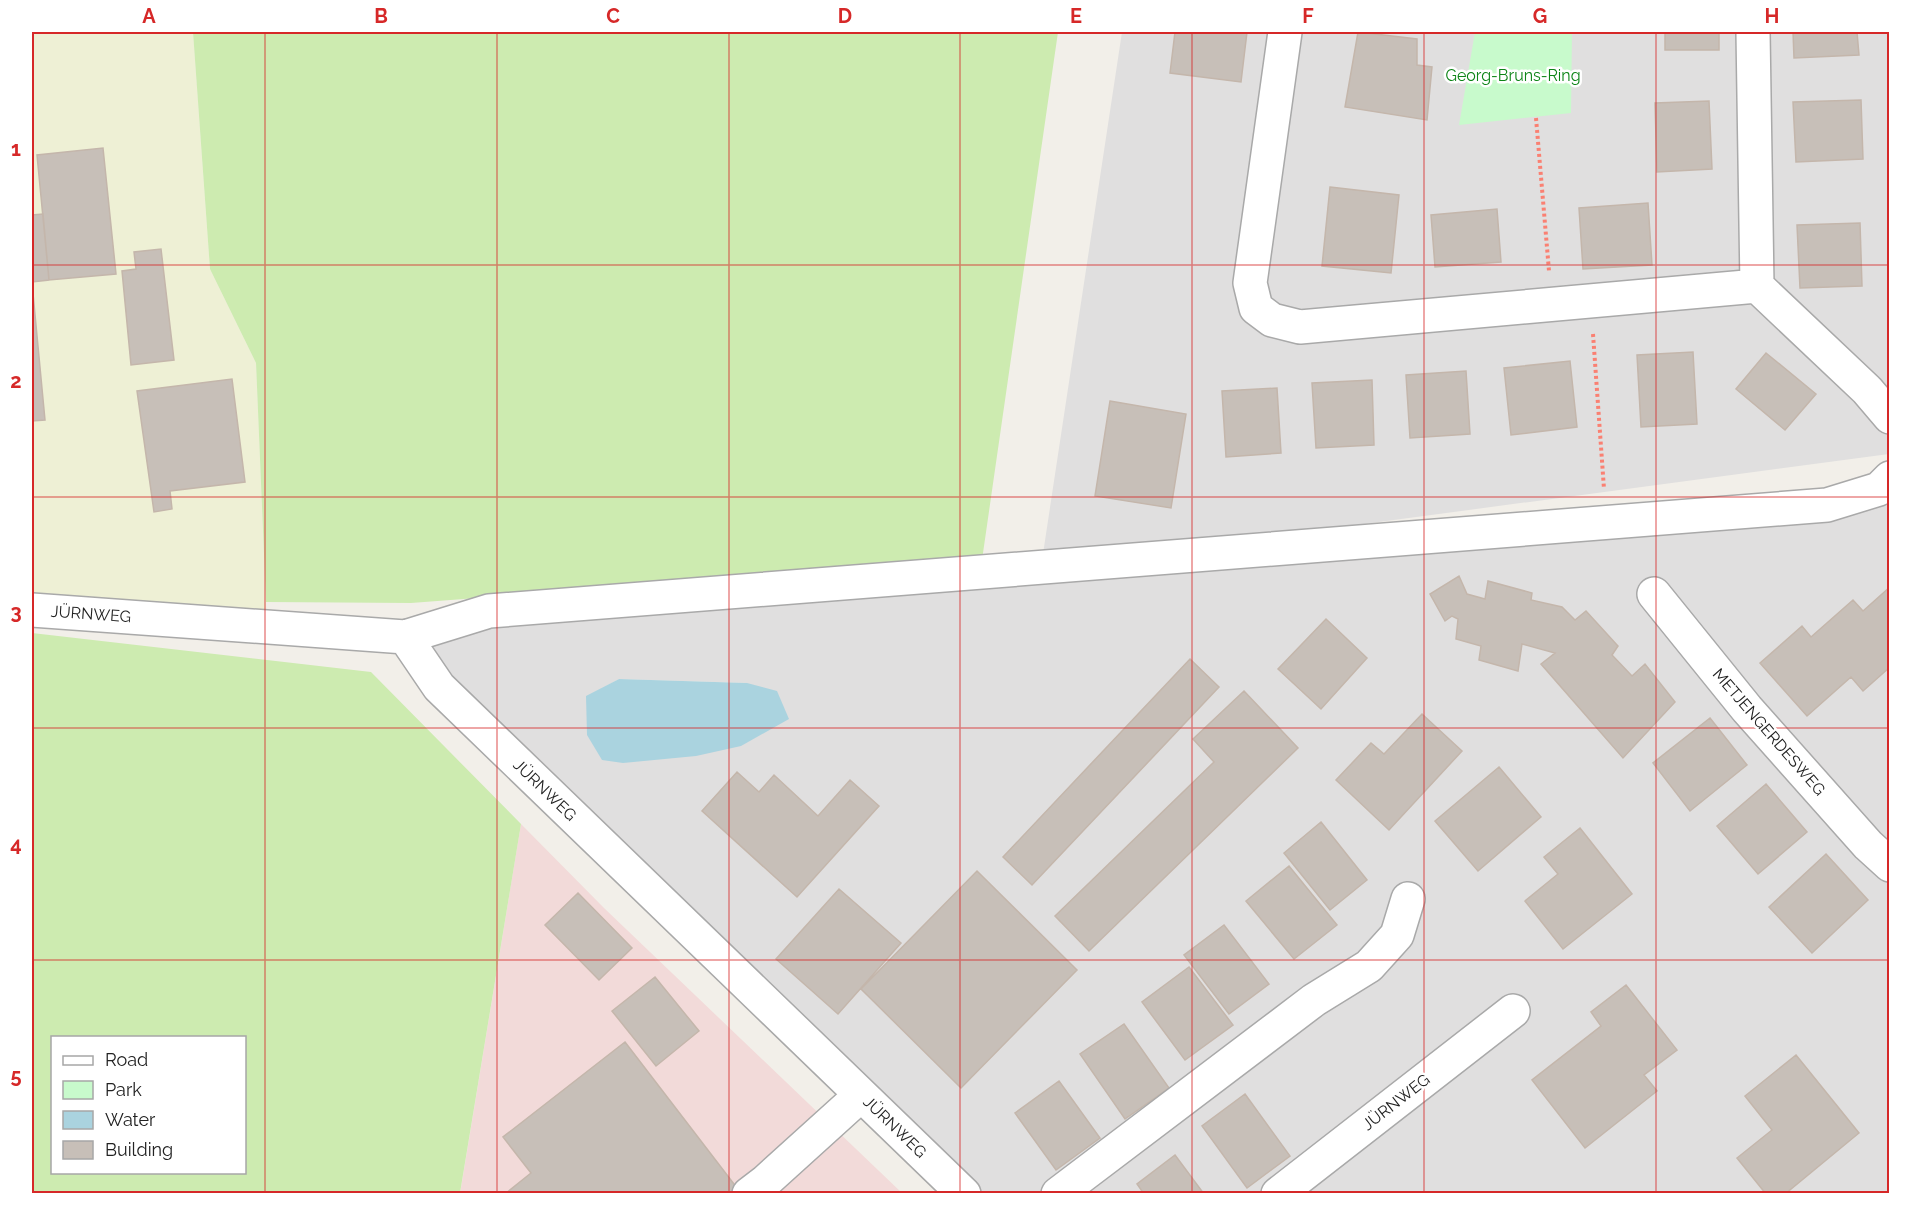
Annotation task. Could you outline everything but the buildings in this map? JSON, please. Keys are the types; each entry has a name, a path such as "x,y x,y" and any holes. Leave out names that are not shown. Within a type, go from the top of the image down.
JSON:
{"street":[{"path":"1286,32 1250,283 1256,308 1272,320 1300,327 1757,286"},
{"path":"1753,32 1757,286 1867,390 1890,417"},
{"path":"405,638 489,611 1827,505 1879,489 1890,478"},
{"name":"METJENGERDESWEG","path":"1654,594 1747,709 1868,844 1890,865"},
{"name":"JÜRNWEG","path":"32,610 405,638 439,687 964,1194"},
{"path":"1058,1194 1314,1000 1369,966 1397,935 1408,899"},
{"name":"JÜRNWEG","path":"1278,1194 1514,1011"},
{"path":"749,1194 861,1095"}],"path":[{"path":"1536,118 1551,304"},
{"path":"1591,301 1606,522"}],"shaded area":[{"path":"1122,32 1889,32 1889,454 1041,567"},
{"path":"1889,484 1889,1193 977,1193 405,637 1392,541","holes":["619,679 747,683 586,697"]},
{"path":"521,824 604,908 902,1193 460,1194"}],"green space":[{"path":"32,32 193,32 210,269 256,363 267,627 32,602"},
{"path":"193,32 1058,32 982,560 411,603 266,602 256,363 210,269"},
{"name":"Georg-Bruns-Ring","path":"1475,32 1572,32 1571,113 1459,125"},
{"path":"32,633 371,672 521,824 460,1193 32,1193"}],"water":[{"path":"619,679 747,683 777,691 789,719 741,746 696,756 623,763 602,760 587,735 586,696"}]}
